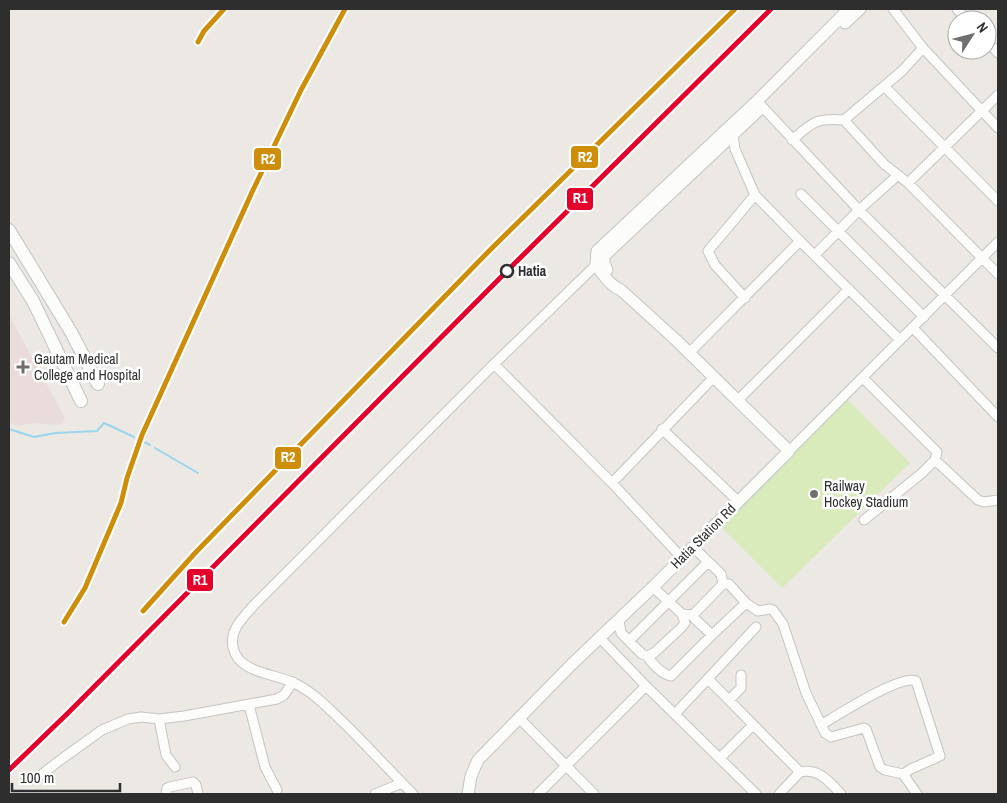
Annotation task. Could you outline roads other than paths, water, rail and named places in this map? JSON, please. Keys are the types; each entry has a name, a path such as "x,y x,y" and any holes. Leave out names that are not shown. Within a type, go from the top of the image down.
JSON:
{"main road":[{"path":"9,231 71,332 98,384"},
{"path":"9,263 33,301 80,401"}],"street":[{"path":"621,290 619,284 607,270 604,256 733,136 760,104 849,9"},
{"path":"412,794 309,691 293,682 247,666 238,657 233,647 232,636 237,624 494,364 596,265 597,251 760,104 860,9"},
{"path":"893,9 923,48 998,128"},
{"path":"792,140 810,124 819,120 844,120 902,71 923,48"},
{"path":"884,86 998,201"},
{"path":"908,184 998,95"},
{"path":"760,104 859,210 998,348"},
{"path":"844,120 884,164 908,184 998,274"},
{"path":"733,136 734,149 755,195 900,340"},
{"path":"814,255 859,210 898,175"},
{"path":"801,194 924,317"},
{"path":"745,298 715,265 708,251 755,195"},
{"path":"689,353 800,242"},
{"path":"596,265 616,288 621,290 689,353 789,451 998,242"},
{"path":"737,401 849,289"},
{"path":"913,328 998,416"},
{"path":"494,364 612,483 682,558"},
{"path":"612,483 714,377"},
{"path":"863,378 937,452 935,460 864,520"},
{"path":"662,429 738,501"},
{"name":"Hatia Station Rd","path":"468,794 471,776 478,760 789,451"},
{"path":"935,460 978,500 984,502 998,500"},
{"path":"693,547 721,574 723,584"},
{"path":"629,641 708,562"},
{"path":"693,615 723,584 729,584 755,610 773,610 784,624 800,676 825,733 831,737 866,729 880,767 903,774 917,794"},
{"path":"647,656 654,653 685,623 682,614 656,590 655,585"},
{"path":"619,620 621,633 662,672 671,676 746,603"},
{"path":"682,614 693,615 712,636"},
{"path":"675,714 756,627"},
{"path":"600,638 756,794"},
{"path":"729,700 741,688 741,675"},
{"path":"708,679 800,772 815,772 824,776 841,794"},
{"path":"821,725 886,688 913,679 917,684 940,753 938,758 910,768 903,774"},
{"path":"41,775 102,730 114,724 128,719 142,717 159,719 184,716 277,700 284,696 293,682"},
{"path":"538,794 646,686"},
{"path":"249,705 265,767 277,790"},
{"path":"519,718 590,793"},
{"path":"159,719 166,754 175,767"},
{"path":"720,758 753,725"},
{"path":"779,794 800,772"},
{"path":"166,794 167,788 193,782 196,785 198,794"},
{"path":"375,794 402,783"}],"waterway":[{"path":"9,429 34,437 55,433 97,431 104,423 134,437"},
{"path":"144,442 150,445"},
{"path":"155,448 198,473"}],"place":[{"name":"Hatia","path":"507,271"},
{"name":"Gautam Medical College and Hospital","path":"23,367"},
{"name":"Railway Hockey Stadium","path":"814,494"}]}
